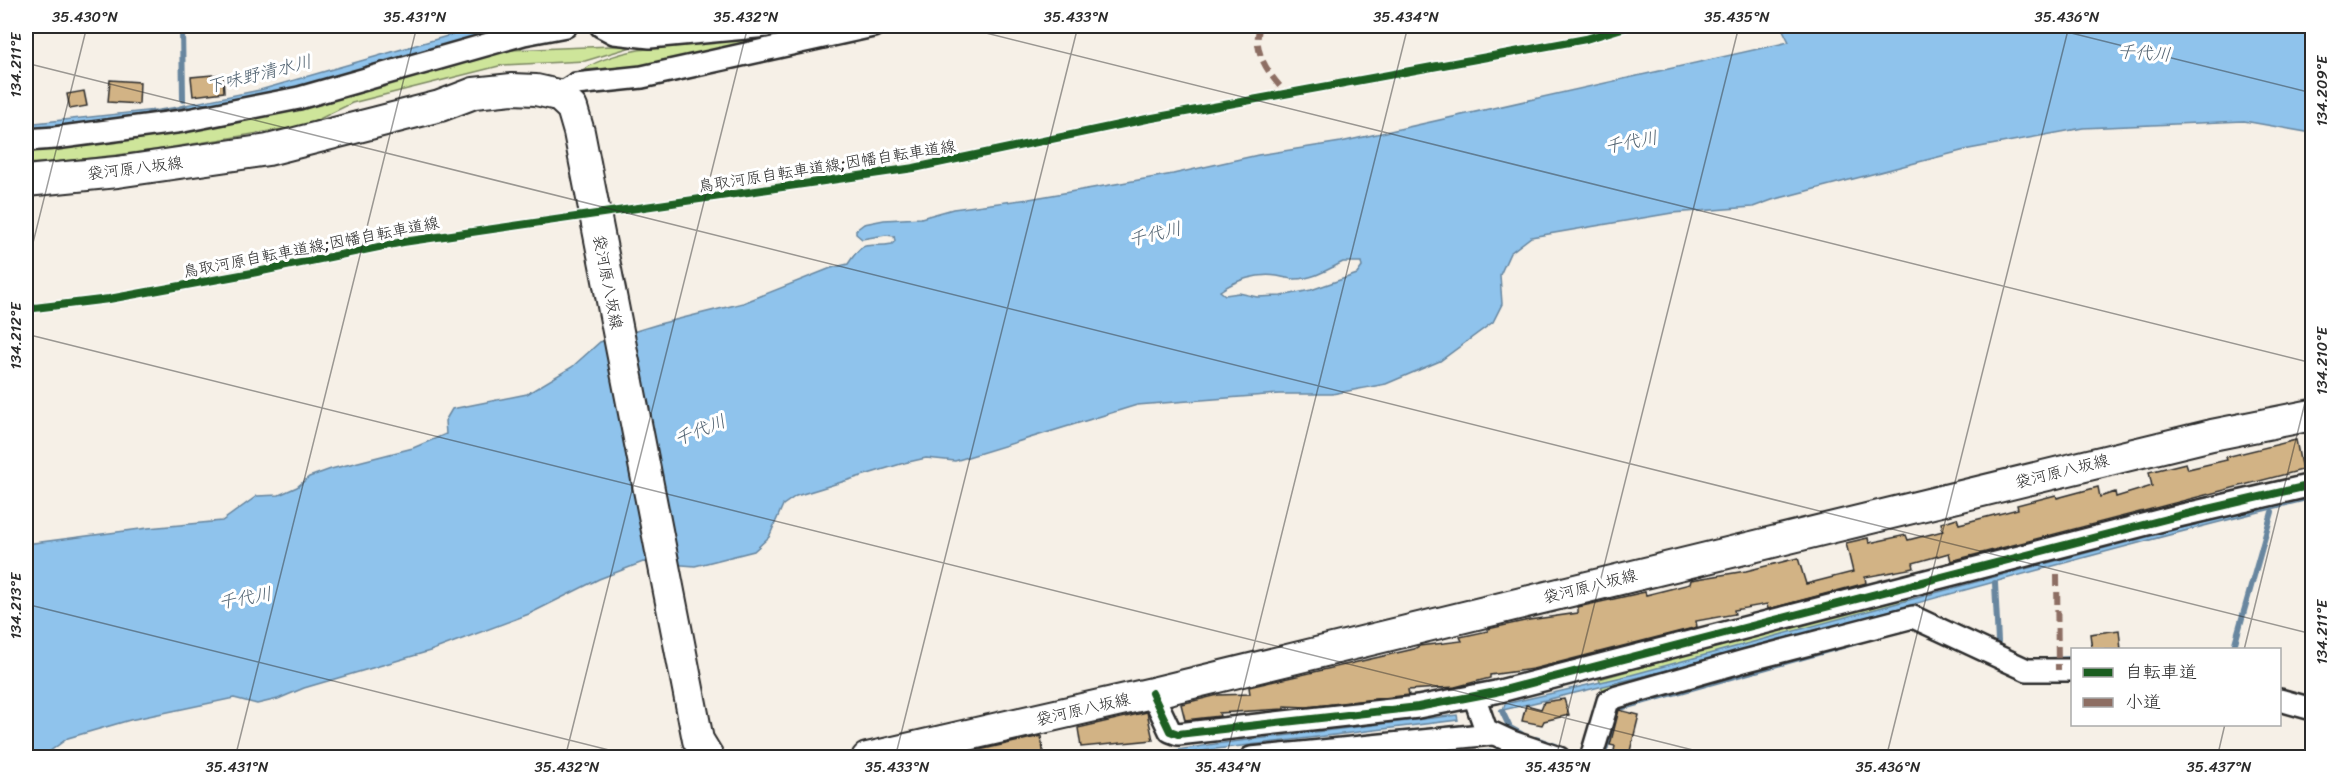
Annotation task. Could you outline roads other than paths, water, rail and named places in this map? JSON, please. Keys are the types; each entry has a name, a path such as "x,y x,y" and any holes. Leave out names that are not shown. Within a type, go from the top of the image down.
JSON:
{"main road":[{"name":"袋河原八坂線","path":"26,181 117,172 268,150 440,106 474,93 512,89 536,90 565,101 584,155 698,740 709,758"},
{"name":"袋河原八坂線","path":"867,758 1152,693 2212,435 2313,415"}],"street":[{"path":"26,140 183,121 299,98 524,30 566,26"},
{"path":"601,26 614,33 650,37 767,26"},
{"path":"828,26 852,28"},
{"path":"565,101 576,84 642,77 852,28 873,26"},
{"path":"1152,693 1170,731 1178,734 1407,708 1474,696 1780,621 2174,517 2313,485"},
{"path":"1592,758 1608,701 1617,697 1913,617 2027,670 2071,670"},
{"path":"1474,696 1483,725 1492,734 1559,758"},
{"path":"2281,700 2313,709"},
{"path":"1251,758 1492,734"}],"water":[{"path":"482,26 513,26 284,90 180,114 180,106 260,90"},
{"name":"千代川","path":"1801,26 2312,26 2312,133 2244,121 2083,128 1969,149 1772,200 1753,207 1672,213 1531,237 1510,253 1500,275 1502,304 1493,322 1440,361 1386,384 1332,394 1279,394 1137,405 955,461 926,458 904,463 796,496 783,505 769,537 754,551 695,566 643,562 599,579 529,614 430,651 257,704 234,698 130,720 68,738 42,757 26,758 26,544 222,521 257,496 279,495 297,487 309,477 413,448 446,434 445,421 452,409 527,394 572,367 600,342 659,324 743,303 831,268 848,264 859,250 867,245 892,244 895,241 894,236 886,235 862,239 856,234 856,230 864,224 884,220 921,218 953,209 1029,199 1173,174 1258,155 1341,142 1789,42 1783,30","holes":["1343,262 1361,262 1362,267 1357,274 1311,290 1281,296 1257,297 1239,293 1225,295 1220,291 1254,277 1269,275 1302,279 1320,274"]},
{"path":"155,110 156,116 26,131 26,124"},
{"path":"2312,494 2312,499 1706,660 1503,710 1505,704 1631,675"},
{"path":"1457,715 1458,720 1164,757 1134,757 1215,744"}],"waterway":[{"path":"182,26 183,100"},
{"name":"下味野清水川","path":"149,114 186,108"},
{"path":"2234,648 2272,512"},
{"path":"1995,583 1998,642"},
{"path":"1604,754 1616,709 1857,642"},
{"path":"2049,660 2071,659"},
{"path":"1502,711 1510,728 1521,734"},
{"path":"1536,739 1556,746"},
{"path":"1412,751 1469,754 1501,752 1520,758"}]}
